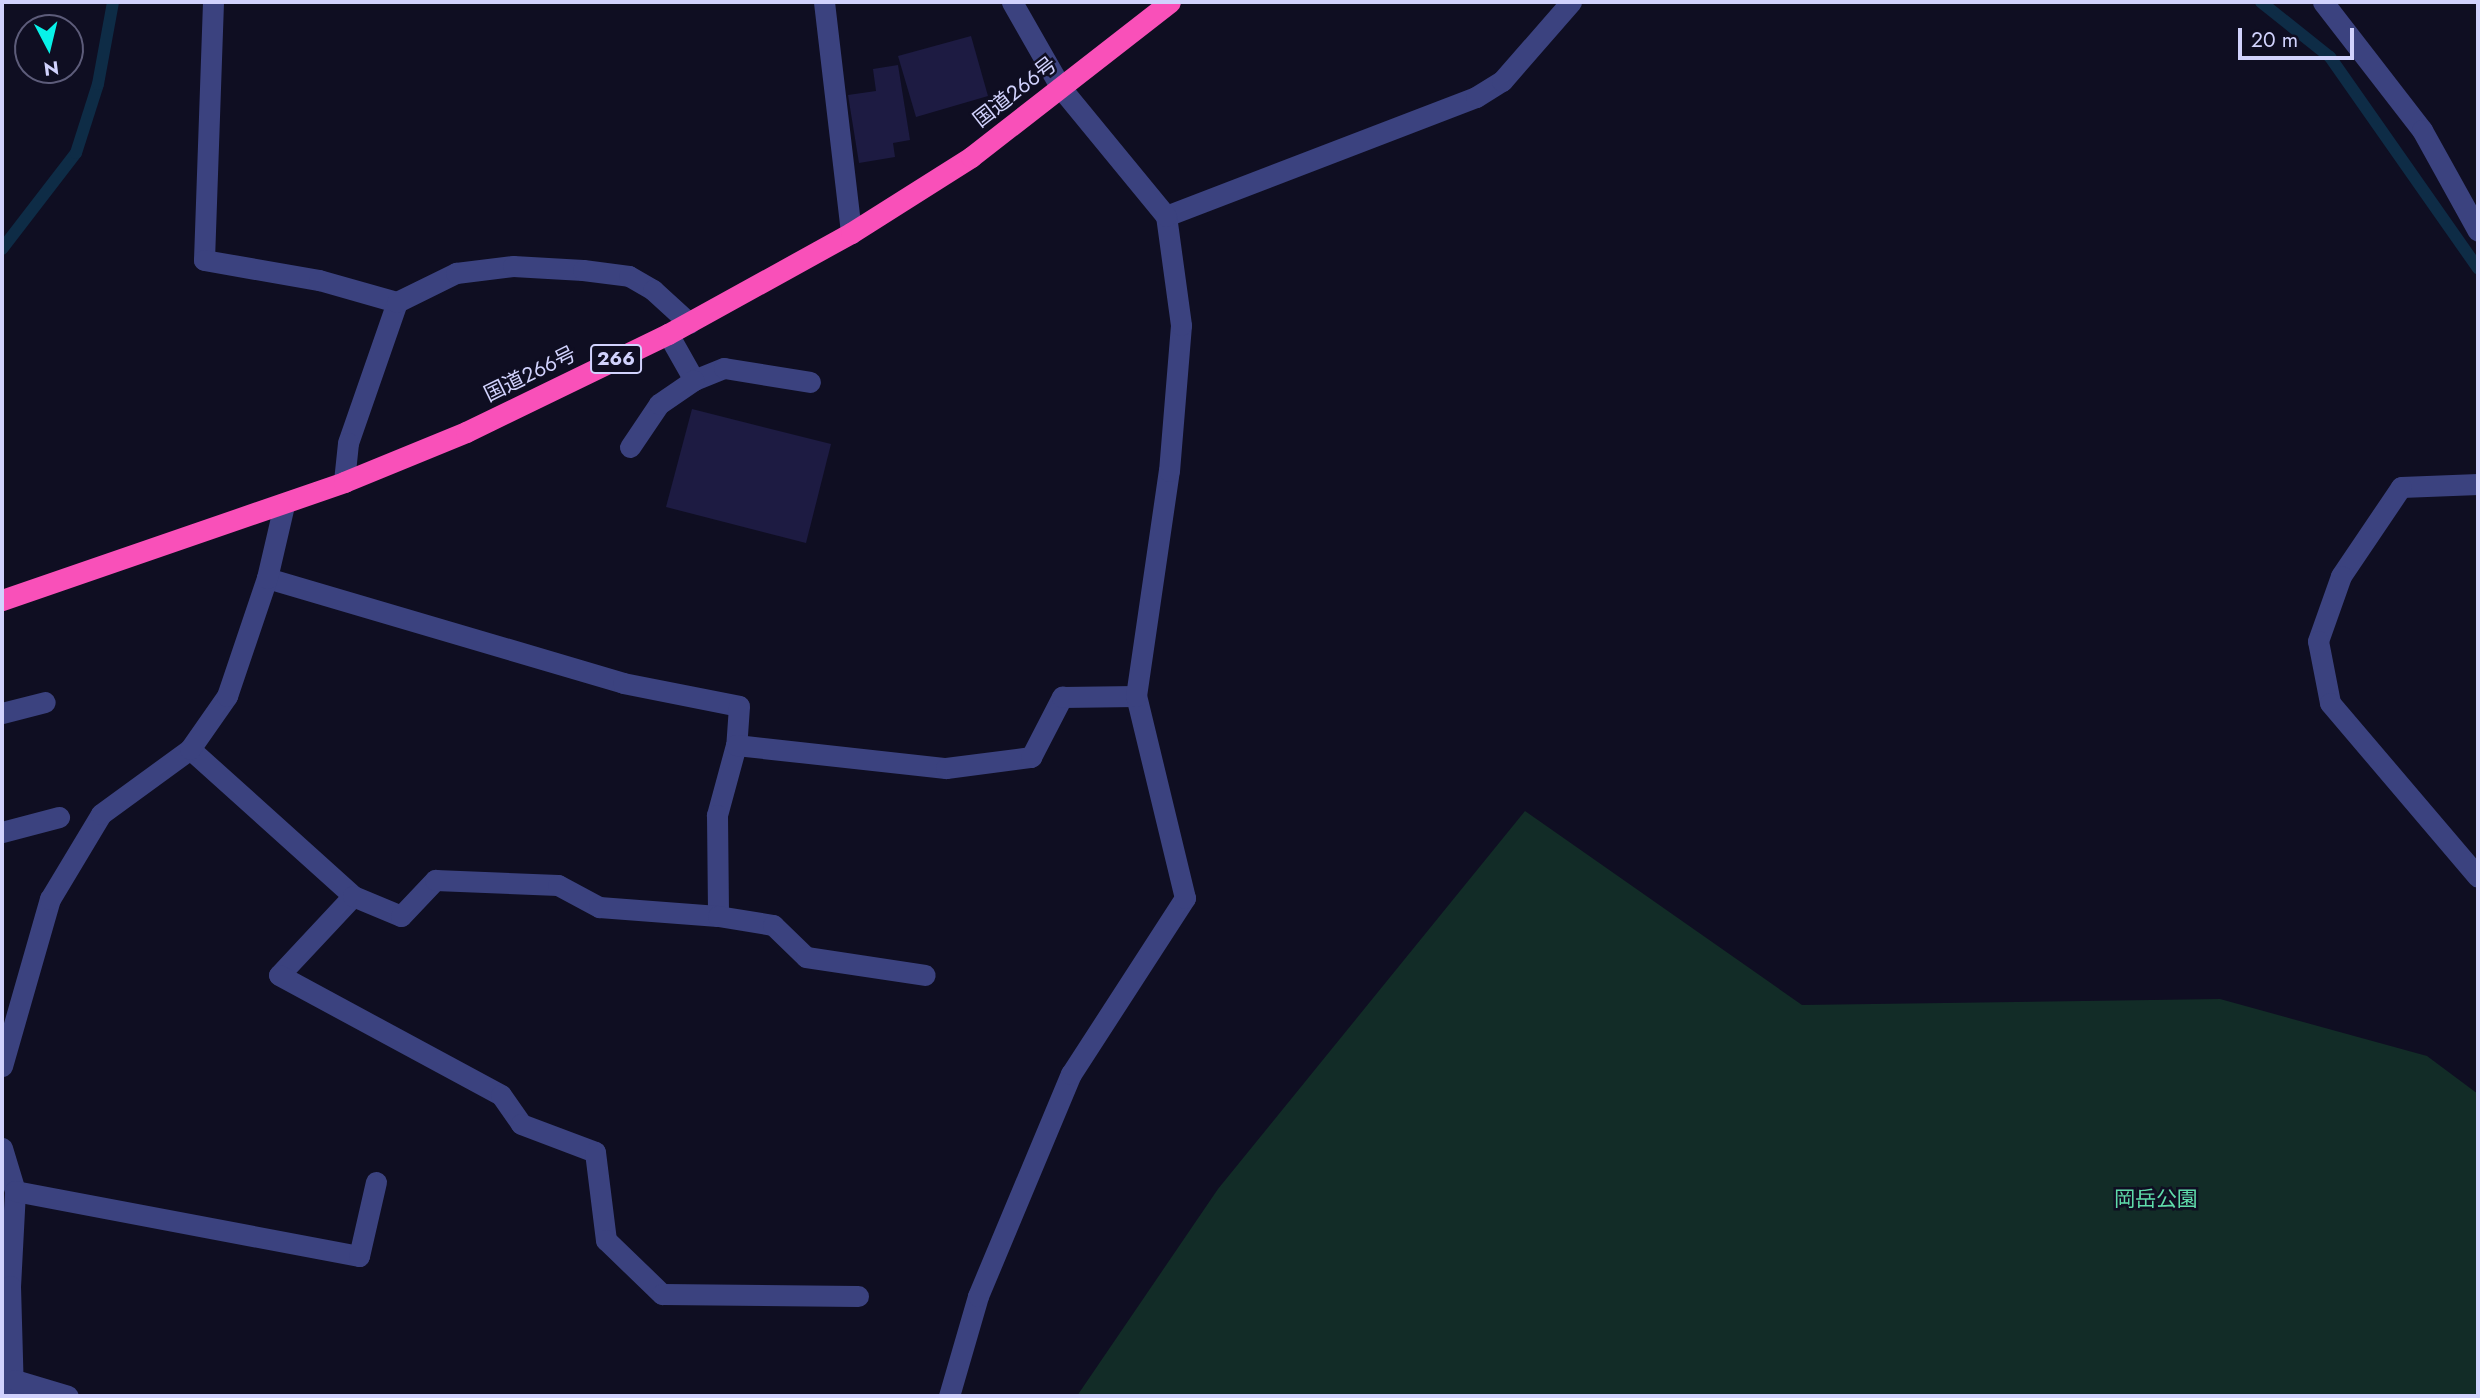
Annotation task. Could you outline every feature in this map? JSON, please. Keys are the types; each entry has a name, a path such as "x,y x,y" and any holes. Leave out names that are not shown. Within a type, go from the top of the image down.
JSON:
{"highway":[{"name":"国道266号","path":"2,600 284,505 344,482 466,432 668,334 851,233 971,157 1170,2"}],"street":[{"path":"213,2 204,260 319,280 397,302 456,273 513,266 583,270 629,276 653,290 689,323"},
{"path":"824,2 851,233"},
{"path":"949,1396 978,1296 1071,1074 1185,898 1136,696 1168,471 1181,325 1166,216 1061,88 1012,2"},
{"path":"1166,216 1476,97 1502,81 1571,2"},
{"path":"2323,2 2422,130 2478,231"},
{"path":"344,482 348,443 397,302"},
{"path":"668,334 694,380"},
{"path":"630,447 659,404 694,380 724,368 810,382"},
{"path":"2478,484 2401,487 2341,576 2318,641 2330,703 2478,877"},
{"path":"2,1066 50,899 101,814 190,749 227,695 267,578 284,505"},
{"path":"267,578 623,683 739,706 736,745 717,814 718,916"},
{"path":"736,745 946,768 1031,757 1062,697 1136,696"},
{"path":"2,713 45,702"},
{"path":"190,749 353,895 401,916 435,880 558,885 599,907 718,916 773,925 806,957 925,975"},
{"path":"2,832 59,817"},
{"path":"353,895 279,975 501,1095 520,1124 595,1152 606,1240 662,1294 858,1296"},
{"path":"2,1148 15,1191 10,1286 14,1388 68,1396"},
{"path":"15,1191 359,1256 376,1182"}],"green space":[{"name":"岡岳公園","path":"1525,811 1802,1005 2220,999 2427,1056 2478,1094 2478,1396 1077,1396 1218,1189"}],"building":[{"path":"971,36 988,96 916,117 898,56"},
{"path":"898,65 910,140 893,143 895,157 859,163 848,95 876,91 873,69"},
{"path":"692,409 831,444 806,543 666,507"}],"waterway":[{"path":"2,249 76,153 98,84 113,2"},
{"path":"2261,2 2330,57 2478,268"}]}
